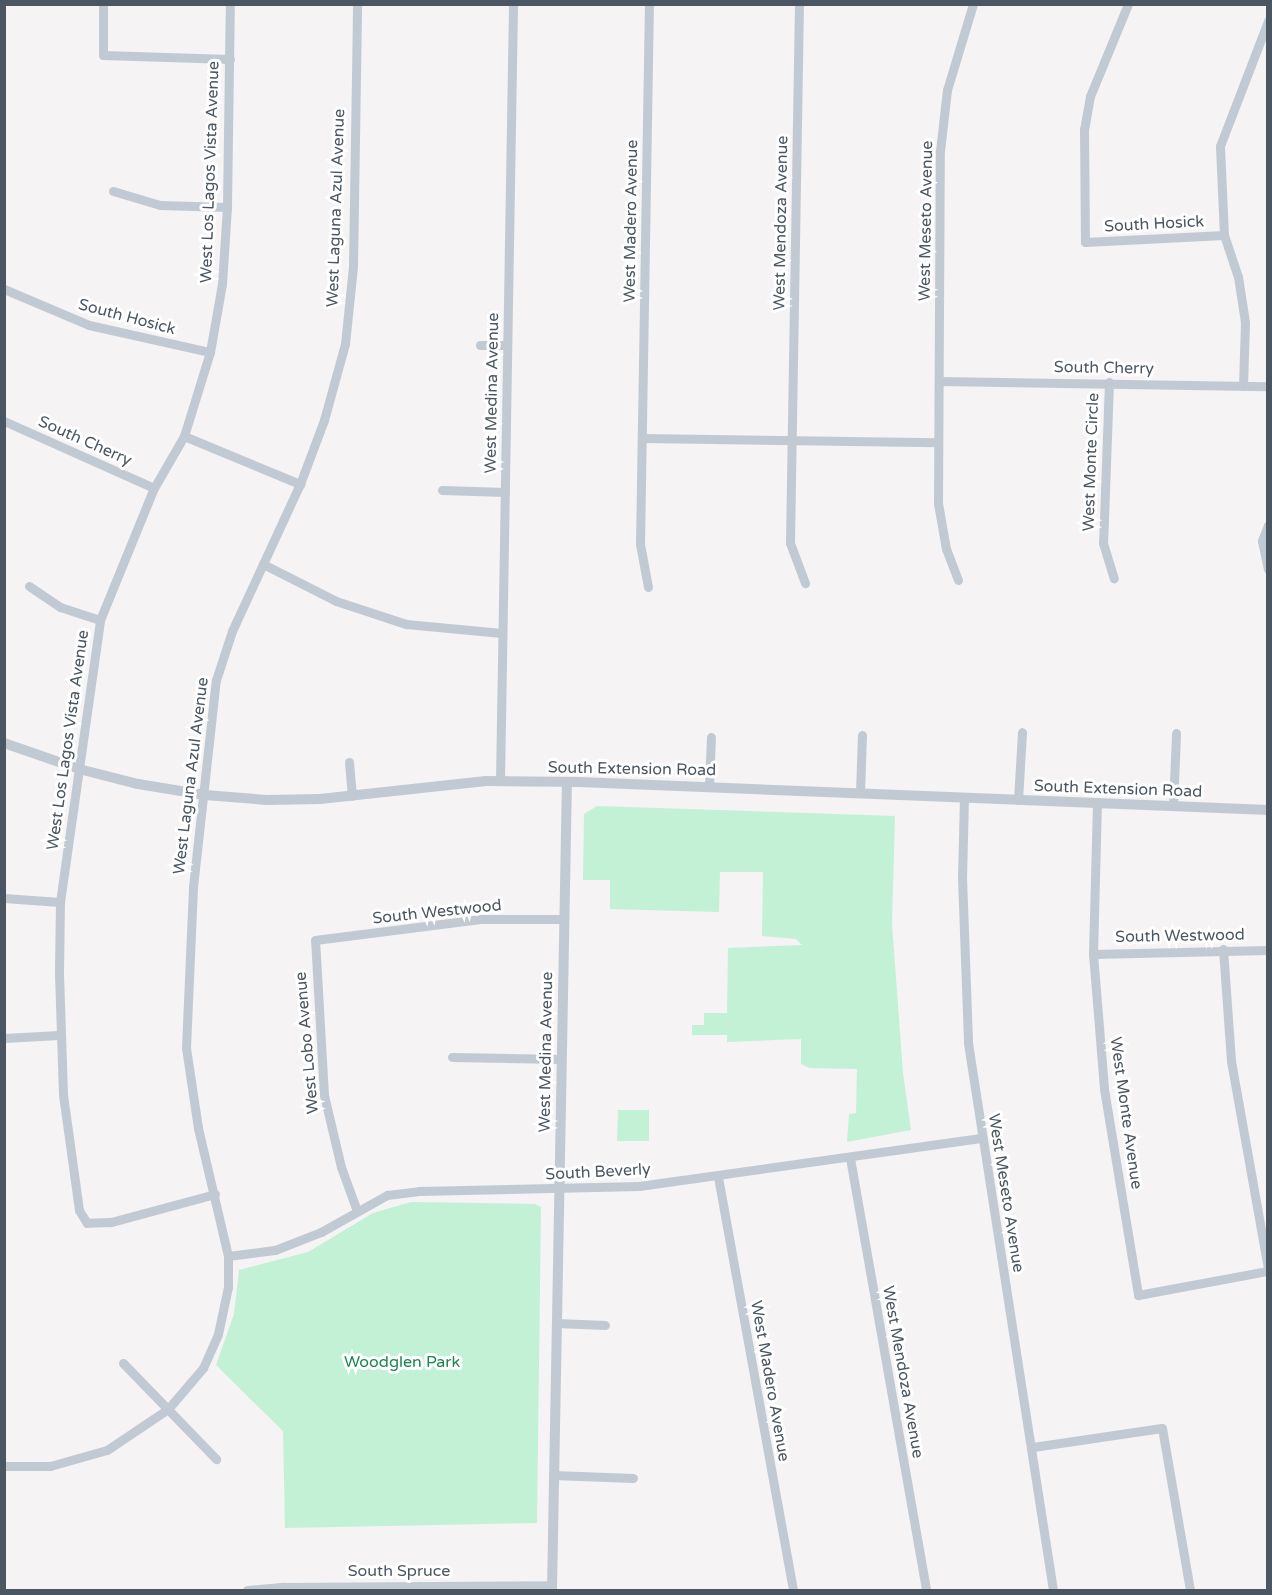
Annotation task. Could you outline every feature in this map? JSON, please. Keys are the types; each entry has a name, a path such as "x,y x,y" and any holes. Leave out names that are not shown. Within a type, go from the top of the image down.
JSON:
{"street":[{"path":"103,4 103,55 230,59"},
{"name":"West Los Lagos Vista Avenue","path":"215,1194 111,1222 87,1223 79,1210 59,1035 60,902 100,620 154,488 184,436 210,352 222,284 227,207 230,4"},
{"name":"West Laguna Azul Avenue","path":"4,1466 50,1466 108,1450 168,1409 203,1368 218,1334 228,1287 228,1256 198,1128 186,1048 193,887 216,680 232,631 300,484 324,420 345,344 353,266 357,4"},
{"name":"West Medina Avenue","path":"500,782 513,4"},
{"name":"West Madero Avenue","path":"648,587 640,544 649,4"},
{"name":"West Mendoza Avenue","path":"800,4 790,543 805,583"},
{"name":"West Meseto Avenue","path":"958,580 946,549 938,503 940,151 947,90 973,4"},
{"name":"South Hosick","path":"1128,4 1088,107 1084,129 1085,242 1170,241 1224,235"},
{"path":"1243,386 1245,322 1238,277 1224,235 1220,146 1268,21"},
{"path":"112,191 160,205 227,207"},
{"name":"South Hosick","path":"4,289 89,325 210,352"},
{"path":"480,345 507,345"},
{"name":"South Cherry","path":"939,381 1268,386"},
{"name":"West Monte Circle","path":"1109,382 1103,543 1114,578"},
{"name":"South Cherry","path":"4,421 154,488"},
{"path":"184,436 300,484"},
{"path":"642,438 938,442"},
{"path":"442,490 505,492"},
{"path":"1268,525 1262,541 1268,569"},
{"path":"262,564 336,601 406,624 502,633"},
{"path":"29,586 60,606 100,620"},
{"path":"1018,800 1022,732"},
{"path":"1173,806 1176,733"},
{"path":"860,792 862,735"},
{"path":"709,786 711,737"},
{"name":"South Extension Road","path":"4,744 79,769 205,795 267,800 352,796 500,782 567,782 964,796 1268,810"},
{"path":"349,762 352,796"},
{"name":"West Medina Avenue","path":"552,1588 560,1059 567,782"},
{"name":"West Meseto Avenue","path":"964,796 963,951 968,1043 981,1138 1033,1446 1053,1590"},
{"name":"West Monte Avenue","path":"1097,802 1093,954 1104,1089 1138,1295 1268,1270"},
{"path":"4,898 60,902"},
{"name":"South Westwood","path":"315,940 481,920 564,919"},
{"name":"West Lobo Avenue","path":"315,940 324,1095 341,1167 357,1211"},
{"path":"1223,949 1231,1061 1268,1270"},
{"name":"South Westwood","path":"1093,954 1223,949 1268,950"},
{"path":"4,1038 59,1035"},
{"path":"452,1057 560,1059"},
{"name":"South Beverly","path":"228,1256 275,1250 321,1232 387,1196 419,1191 558,1190 586,1185 639,1185 718,1177 981,1138"},
{"name":"West Mendoza Avenue","path":"850,1158 926,1590"},
{"name":"West Madero Avenue","path":"718,1177 793,1590"},
{"path":"556,1323 606,1325"},
{"path":"123,1363 216,1459"},
{"path":"1033,1446 1162,1428 1190,1590"},
{"path":"553,1475 633,1478"},
{"name":"South Spruce","path":"247,1590 552,1588"}],"green space":[{"path":"597,806 895,816 892,924 903,1073 911,1130 847,1142 849,1114 856,1113 857,1069 809,1068 801,1064 801,1039 727,1042 727,1035 692,1035 692,1025 704,1025 704,1013 727,1013 728,948 802,945 796,939 762,936 763,872 720,872 719,912 610,909 610,880 583,880 584,814"},
{"path":"618,1110 649,1110 649,1141 617,1141"},
{"name":"Woodglen Park","path":"411,1202 535,1204 541,1207 537,1523 285,1528 283,1431 216,1365 234,1314 239,1270 308,1252 373,1213"}]}
